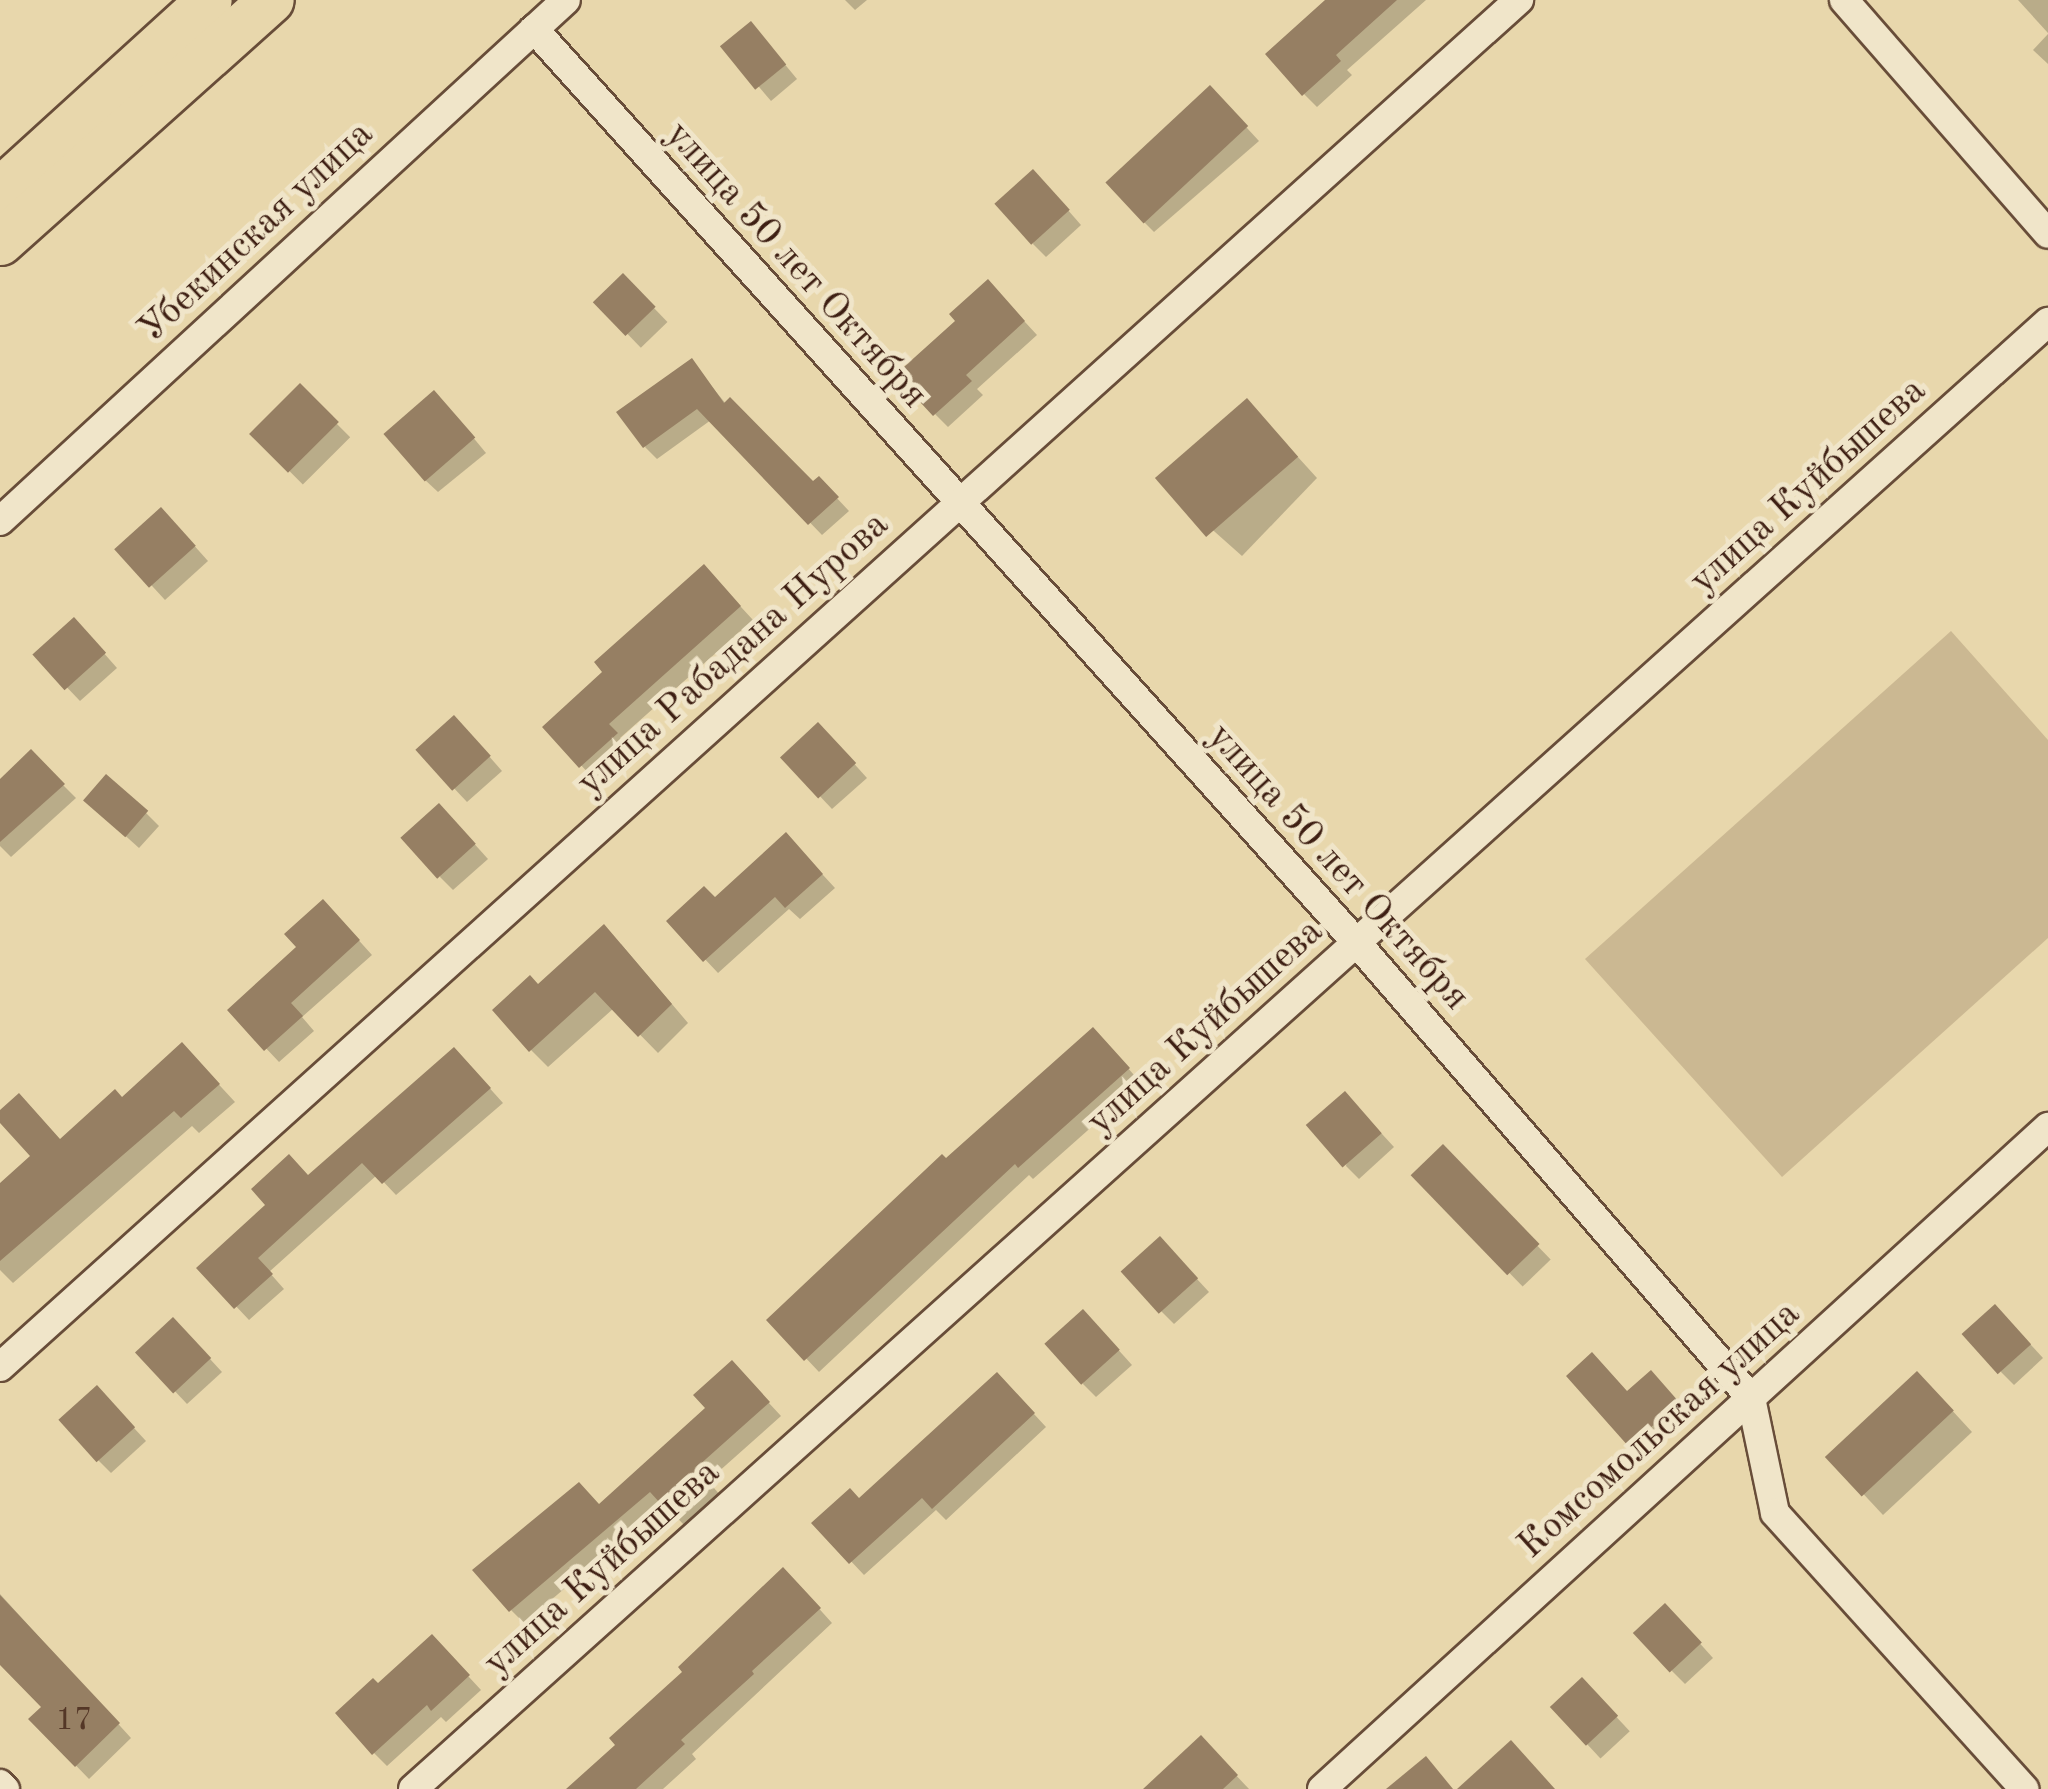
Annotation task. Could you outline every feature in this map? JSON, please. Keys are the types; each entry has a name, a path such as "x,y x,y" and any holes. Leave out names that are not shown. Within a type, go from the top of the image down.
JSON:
{"highway":[{"path":"0,190 209,0"},
{"path":"0,242 271,0"}],"street":[{"name":"Убекинская улица","path":"0,521 566,0"},
{"name":"улица Рабадана Нурова","path":"0,1367 1519,0"},
{"path":"1844,0 2048,234"},
{"name":"улица 50 лет Октября","path":"534,29 957,504 1357,942 1751,1398 1774,1513 2024,1789"},
{"name":"улица Куйбышева","path":"413,1789 2048,322"},
{"name":"Комсомольская улица","path":"1322,1789 2048,1127"}],"shaded area":[{"path":"1951,631 2048,740 2048,938 1782,1177 1585,959"}],"building":[{"path":"1325,0 1397,0 1336,55 1341,61 1302,96 1265,54"},
{"path":"751,21 786,65 755,90 720,46"},
{"path":"1210,85 1248,126 1144,223 1105,183"},
{"path":"1033,169 1070,210 1031,245 994,204"},
{"path":"623,273 656,307 625,336 593,302"},
{"path":"988,279 1025,321 966,375 972,381 933,416 895,375 955,321 949,314"},
{"path":"692,358 724,403 730,397 813,481 819,476 839,497 808,525 697,409 643,448 616,412"},
{"path":"300,383 339,422 288,473 249,434"},
{"path":"434,390 475,438 425,482 383,434"},
{"path":"1247,398 1298,457 1206,537 1155,478"},
{"path":"161,507 196,546 149,588 114,549"},
{"path":"704,564 741,606 609,724 618,733 579,768 542,727 602,672 594,662"},
{"path":"74,617 106,653 65,690 32,654"},
{"path":"454,715 491,756 452,791 415,750"},
{"path":"818,722 856,763 818,798 780,757"},
{"path":"31,749 65,784 0,842 0,779"},
{"path":"106,774 148,811 125,837 83,800"},
{"path":"439,803 476,844 437,879 400,838"},
{"path":"786,832 823,874 785,908 775,897 703,962 666,921 704,886 715,897"},
{"path":"323,899 360,940 291,1003 303,1016 264,1051 227,1010 296,947 284,934"},
{"path":"604,924 672,1004 638,1037 595,992 529,1052 492,1010 530,975 538,984"},
{"path":"1093,1027 1130,1068 1018,1168 1015,1164 804,1361 766,1320 942,1154 946,1158"},
{"path":"182,1042 220,1084 181,1118 174,1111 0,1261 0,1183 30,1156 0,1123 0,1110 19,1093 60,1139 115,1089 122,1097"},
{"path":"454,1047 491,1088 382,1184 362,1163 258,1258 273,1274 234,1309 196,1268 265,1205 251,1189 289,1154 308,1175"},
{"path":"1345,1091 1382,1133 1342,1167 1306,1125"},
{"path":"1443,1144 1540,1244 1507,1275 1411,1175"},
{"path":"1160,1236 1198,1278 1159,1314 1121,1271"},
{"path":"1995,1304 2031,1344 1998,1374 1962,1334"},
{"path":"1083,1309 1120,1350 1081,1385 1044,1344"},
{"path":"173,1317 211,1358 173,1393 135,1352"},
{"path":"1592,1352 1627,1391 1651,1370 1679,1402 1629,1447 1566,1376"},
{"path":"732,1360 770,1402 697,1467 709,1480 671,1515 650,1492 509,1612 472,1570 579,1482 599,1504 705,1408 693,1395"},
{"path":"1917,1371 1954,1410 1862,1496 1825,1457"},
{"path":"997,1372 1035,1413 932,1509 922,1498 849,1564 811,1523 850,1488 859,1498"},
{"path":"97,1385 135,1427 96,1462 58,1420"},
{"path":"783,1567 821,1608 681,1740 685,1744 636,1789 566,1789 615,1745 609,1738 682,1672 678,1667"},
{"path":"0,1595 120,1723 75,1767 28,1719 41,1707 0,1665"},
{"path":"1665,1603 1702,1642 1670,1673 1633,1633"},
{"path":"432,1634 470,1675 431,1711 427,1705 372,1755 335,1713 373,1678 378,1683"},
{"path":"1582,1677 1618,1716 1586,1746 1550,1707"},
{"path":"1201,1735 1238,1775 1223,1789 1143,1789"},
{"path":"1511,1740 1555,1789 1457,1789"},
{"path":"1426,1756 1453,1789 1386,1789"}]}
